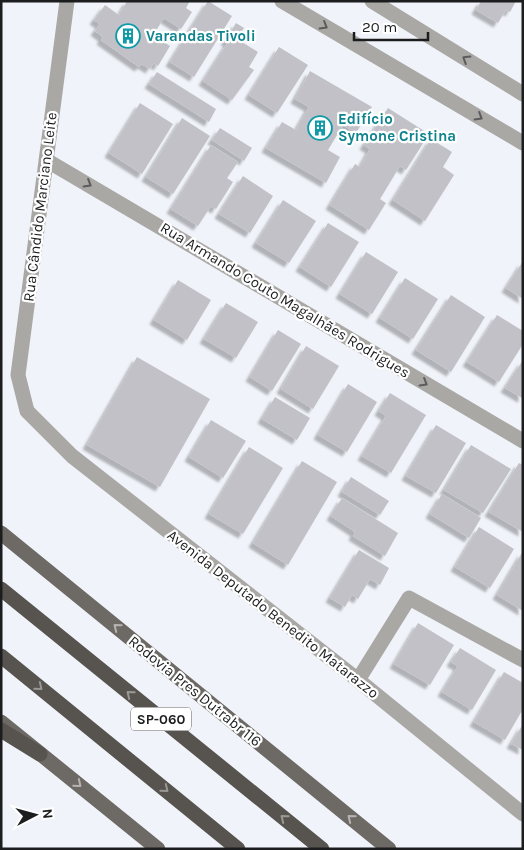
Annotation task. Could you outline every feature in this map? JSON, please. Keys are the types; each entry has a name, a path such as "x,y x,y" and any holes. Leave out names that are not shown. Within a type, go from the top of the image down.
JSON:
{"highway":[{"name":"SP-060","path":"1,589 322,849"},
{"path":"1,656 238,849"},
{"path":"1,730 40,754"}],"main road":[{"name":"Rodovia Pres Dutrabr 116","path":"1,533 389,849"},
{"path":"1,722 158,849"}],"street":[{"name":"Rua Cândido Marciano Leite","path":"28,411 18,375 66,1"},
{"path":"282,1 523,143"},
{"path":"372,1 523,94"},
{"name":"Rua Armando Couto Magalhães Rodrigues","path":"46,160 523,441"},
{"name":"Avenida Deputado Benedito Matarazzo","path":"28,411 72,456 358,680 523,814"},
{"path":"358,680 409,598 523,660"}],"building":[{"name":"Varandas Tivoli","path":"127,1 190,1 186,8 192,12 181,29 164,18 153,35 170,46 158,66 154,63 150,69 142,64 139,67 101,40 103,37 95,31 100,24 94,20 105,5 119,15"},
{"path":"208,1 232,16 194,77 170,62"},
{"path":"481,1 516,1 510,12 506,10 498,23 476,10"},
{"path":"236,23 244,28 237,39 258,52 249,67 254,70 232,100 203,81 228,42 225,41"},
{"path":"279,47 308,65 277,113 249,95"},
{"name":"Edifício Symone Cristina","path":"310,71 372,107 356,133 343,125 328,150 340,157 326,183 266,148 282,122 296,130 309,107 295,99"},
{"path":"157,72 216,109 209,122 149,84"},
{"path":"140,103 173,124 142,174 109,153"},
{"path":"388,108 429,134 406,170 400,166 380,199 386,203 369,230 330,205 355,164 360,167 370,149 364,145"},
{"path":"182,118 210,136 173,194 146,177"},
{"path":"220,128 252,148 244,161 212,140"},
{"path":"431,139 452,152 443,167 454,175 425,221 393,200"},
{"path":"211,145 238,162 227,178 233,182 216,209 211,206 198,226 171,209"},
{"path":"243,176 273,196 250,233 219,214"},
{"path":"283,200 316,221 289,263 256,243"},
{"path":"328,223 359,242 331,287 300,267"},
{"path":"366,252 398,272 372,314 340,294"},
{"path":"523,261 523,299 506,288"},
{"path":"405,278 438,299 413,339 380,318"},
{"path":"178,280 211,300 187,340 154,320"},
{"path":"451,295 485,317 451,372 416,350"},
{"path":"226,303 258,322 236,358 204,339"},
{"path":"497,315 523,331 523,344 499,382 467,362"},
{"path":"278,330 301,344 272,391 250,377"},
{"path":"306,346 339,366 313,409 281,389"},
{"path":"137,357 210,399 160,487 87,445"},
{"path":"523,360 523,397 522,398 505,388"},
{"path":"348,384 377,402 347,452 318,435"},
{"path":"390,393 426,415 391,473 362,456 386,416 379,411"},
{"path":"275,397 310,418 297,440 262,419"},
{"path":"211,420 246,441 223,478 189,457"},
{"path":"436,425 466,443 436,493 406,476"},
{"path":"471,445 511,469 483,513 444,490"},
{"path":"249,447 283,468 243,534 209,514"},
{"path":"302,461 337,482 288,565 253,543"},
{"path":"519,463 523,465 523,532 489,512"},
{"path":"351,477 389,501 380,515 342,492"},
{"path":"442,494 481,518 469,538 430,514"},
{"path":"342,498 398,533 385,556 353,536 355,532 331,516"},
{"path":"479,527 514,549 490,588 455,567"},
{"path":"359,550 389,568 380,585 370,579 358,599 352,595 345,607 330,598"},
{"path":"523,551 523,611 497,595"},
{"path":"418,623 454,645 430,685 394,664"},
{"path":"460,648 496,670 472,710 442,692 458,666 451,662"},
{"path":"504,672 523,683 523,709 505,740 474,722"},
{"path":"523,724 523,750 511,744"}],"place":[{"name":"Varandas Tivoli","path":"128,36"},
{"name":"Edifício Symone Cristina","path":"320,128"}]}
